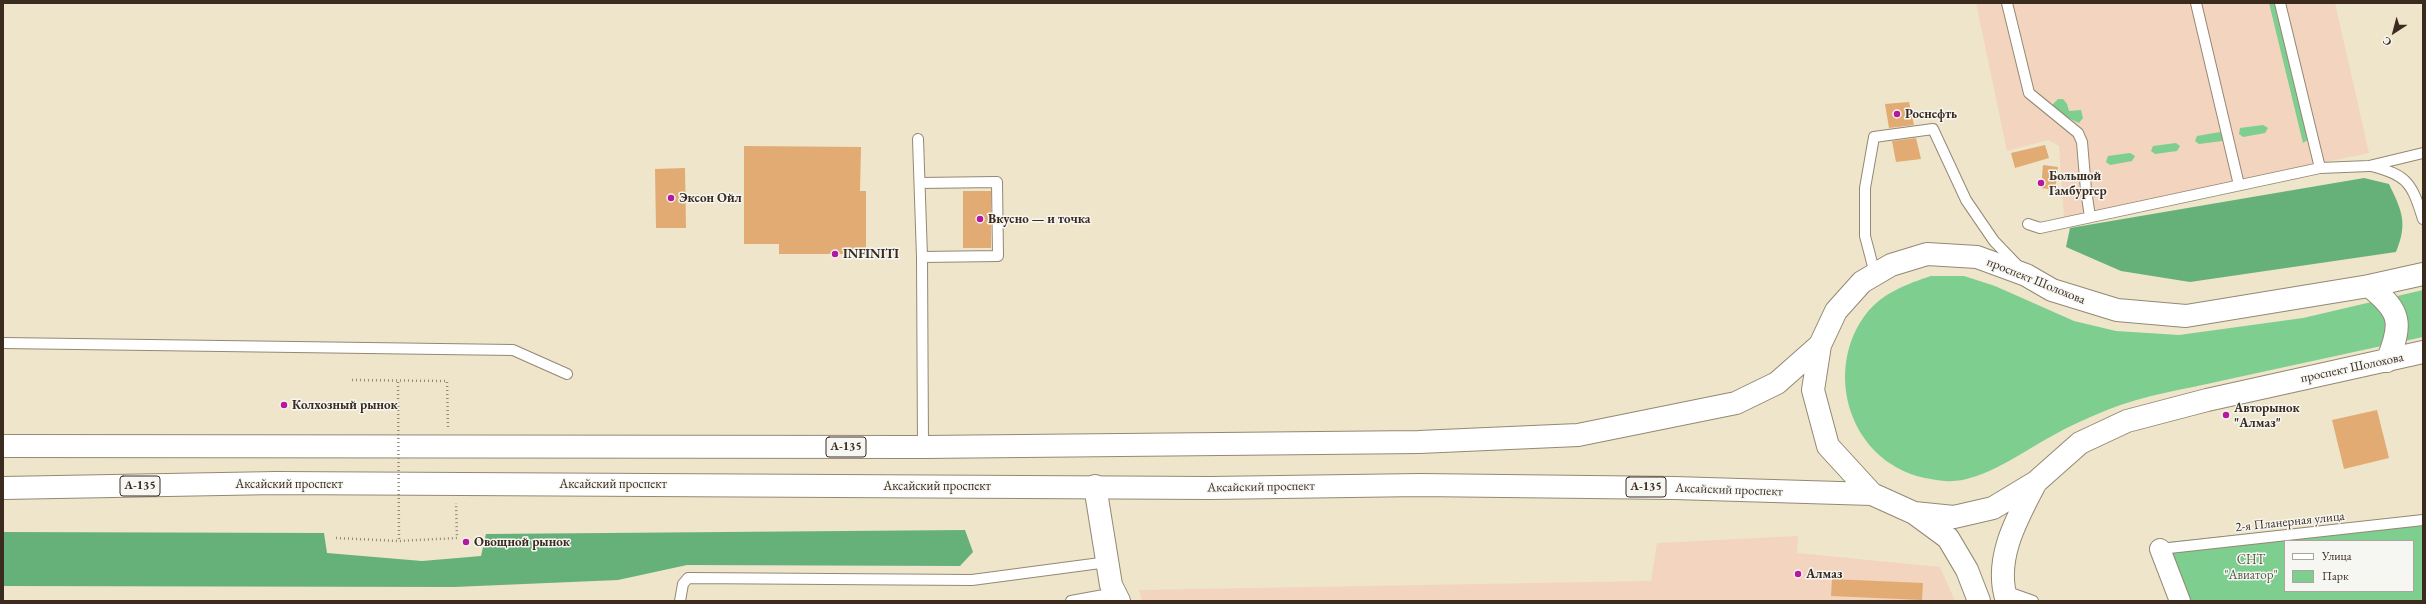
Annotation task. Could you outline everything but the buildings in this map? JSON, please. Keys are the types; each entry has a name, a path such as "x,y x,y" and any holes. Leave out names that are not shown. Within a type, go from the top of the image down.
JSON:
{"main road":[{"name":"проспект Шолохова","path":"2423,274 2369,286 2186,316 2117,310 2052,290 2026,275 1977,257 1927,254 1891,265 1862,282 1836,311 1820,345 1813,390 1828,446 1872,494 1914,513 1954,517 1993,508 2036,482 2080,443 2127,421 2207,400 2423,352"},
{"path":"2369,286 2387,300 2398,319 2396,340 2387,361"},
{"name":"А-135","path":"3,446 923,447 1418,442 1578,435 1736,403 1777,383 1820,345"},
{"path":"2005,596 2001,576 2012,528 2036,482"},
{"name":"Аксайский проспект","path":"3,488 276,483 1095,486 1210,488 1420,485 1674,488 1872,494"},
{"path":"1095,486 1108,562 1117,597"},
{"path":"1914,513 1948,538 1967,570 1979,601"}],"street":[{"path":"2160,550 2180,601"}],"lane":[{"path":"2008,3 2029,93 2078,133 2082,142 2090,217"},
{"path":"2196,3 2239,185"},
{"path":"2280,3 2320,168"},
{"path":"1875,274 1865,236 1866,188 1874,137 1933,129 1966,200 1994,241 2026,275"},
{"path":"918,139 922,257 923,447"},
{"path":"2028,224 2040,228 2320,168 2369,166 2423,153"},
{"path":"2369,166 2395,172 2404,178 2416,196 2423,219"},
{"path":"920,183 997,182 998,256 922,257"},
{"path":"3,343 513,350 567,374"},
{"name":"2-я Планерная улица","path":"2160,550 2423,520"},
{"path":"680,601 683,584 688,578 972,580 1108,562"},
{"path":"2005,596 2033,601"},
{"path":"1071,601 1117,597"}],"path":[{"path":"352,380 398,382 447,381 448,446"},
{"path":"398,382 399,541"},
{"path":"336,538 399,541 457,538 456,484"}],"shaded area":[{"path":"1976,3 2335,3 2369,153 2064,217 2059,146 2048,140 2007,151"},
{"name":"Алмаз","path":"1798,536 1797,553 1940,567 1955,601 1142,601 1139,590 1651,581 1657,543"}],"green space":[{"path":"2269,3 2275,3 2308,140 2303,143"},
{"path":"2058,99 2063,99 2067,104 2069,111 2081,110 2083,118 2079,123 2062,115 2051,106"},
{"path":"2263,125 2268,128 2265,133 2243,137 2239,134 2240,128"},
{"path":"2220,132 2223,133 2224,139 2222,141 2199,144 2195,141 2197,136"},
{"path":"2176,143 2180,146 2177,151 2155,154 2151,151 2153,146"},
{"path":"2130,153 2135,156 2132,161 2110,165 2106,162 2108,156"},
{"path":"2364,178 2389,184 2397,202 2402,217 2402,233 2396,252 2190,282 2121,271 2066,247 2070,228"},
{"path":"1931,276 1964,276 1995,286 2074,321 2116,331 2179,335 2303,318 2423,290 2423,337 2136,400 2107,410 2072,425 2000,466 1986,472 1958,481 1945,481 1924,478 1897,468 1874,450 1861,434 1852,415 1847,395 1845,374 1848,353 1855,333 1872,307 1896,290"},
{"name":"СНТ \"Авиатор\"","path":"2423,515 2423,601 2172,601 2150,544"},
{"path":"965,530 973,552 960,566 687,565 618,580 454,587 3,586 3,532 324,533 327,553 422,561 481,556 486,534"}],"place":[{"name":"Роснефть","path":"1897,114"},
{"name":"Большой Гамбургер","path":"2041,183"},
{"name":"Эксон Ойл","path":"671,198"},
{"name":"Вкусно — и точка","path":"980,219"},
{"name":"INFINITI","path":"835,254"},
{"name":"Колхозный рынок","path":"284,405"},
{"name":"Авторынок \"Алмаз\"","path":"2226,415"},
{"name":"Овощной рынок","path":"466,542"},
{"name":"Алмаз","path":"1798,574"}]}
